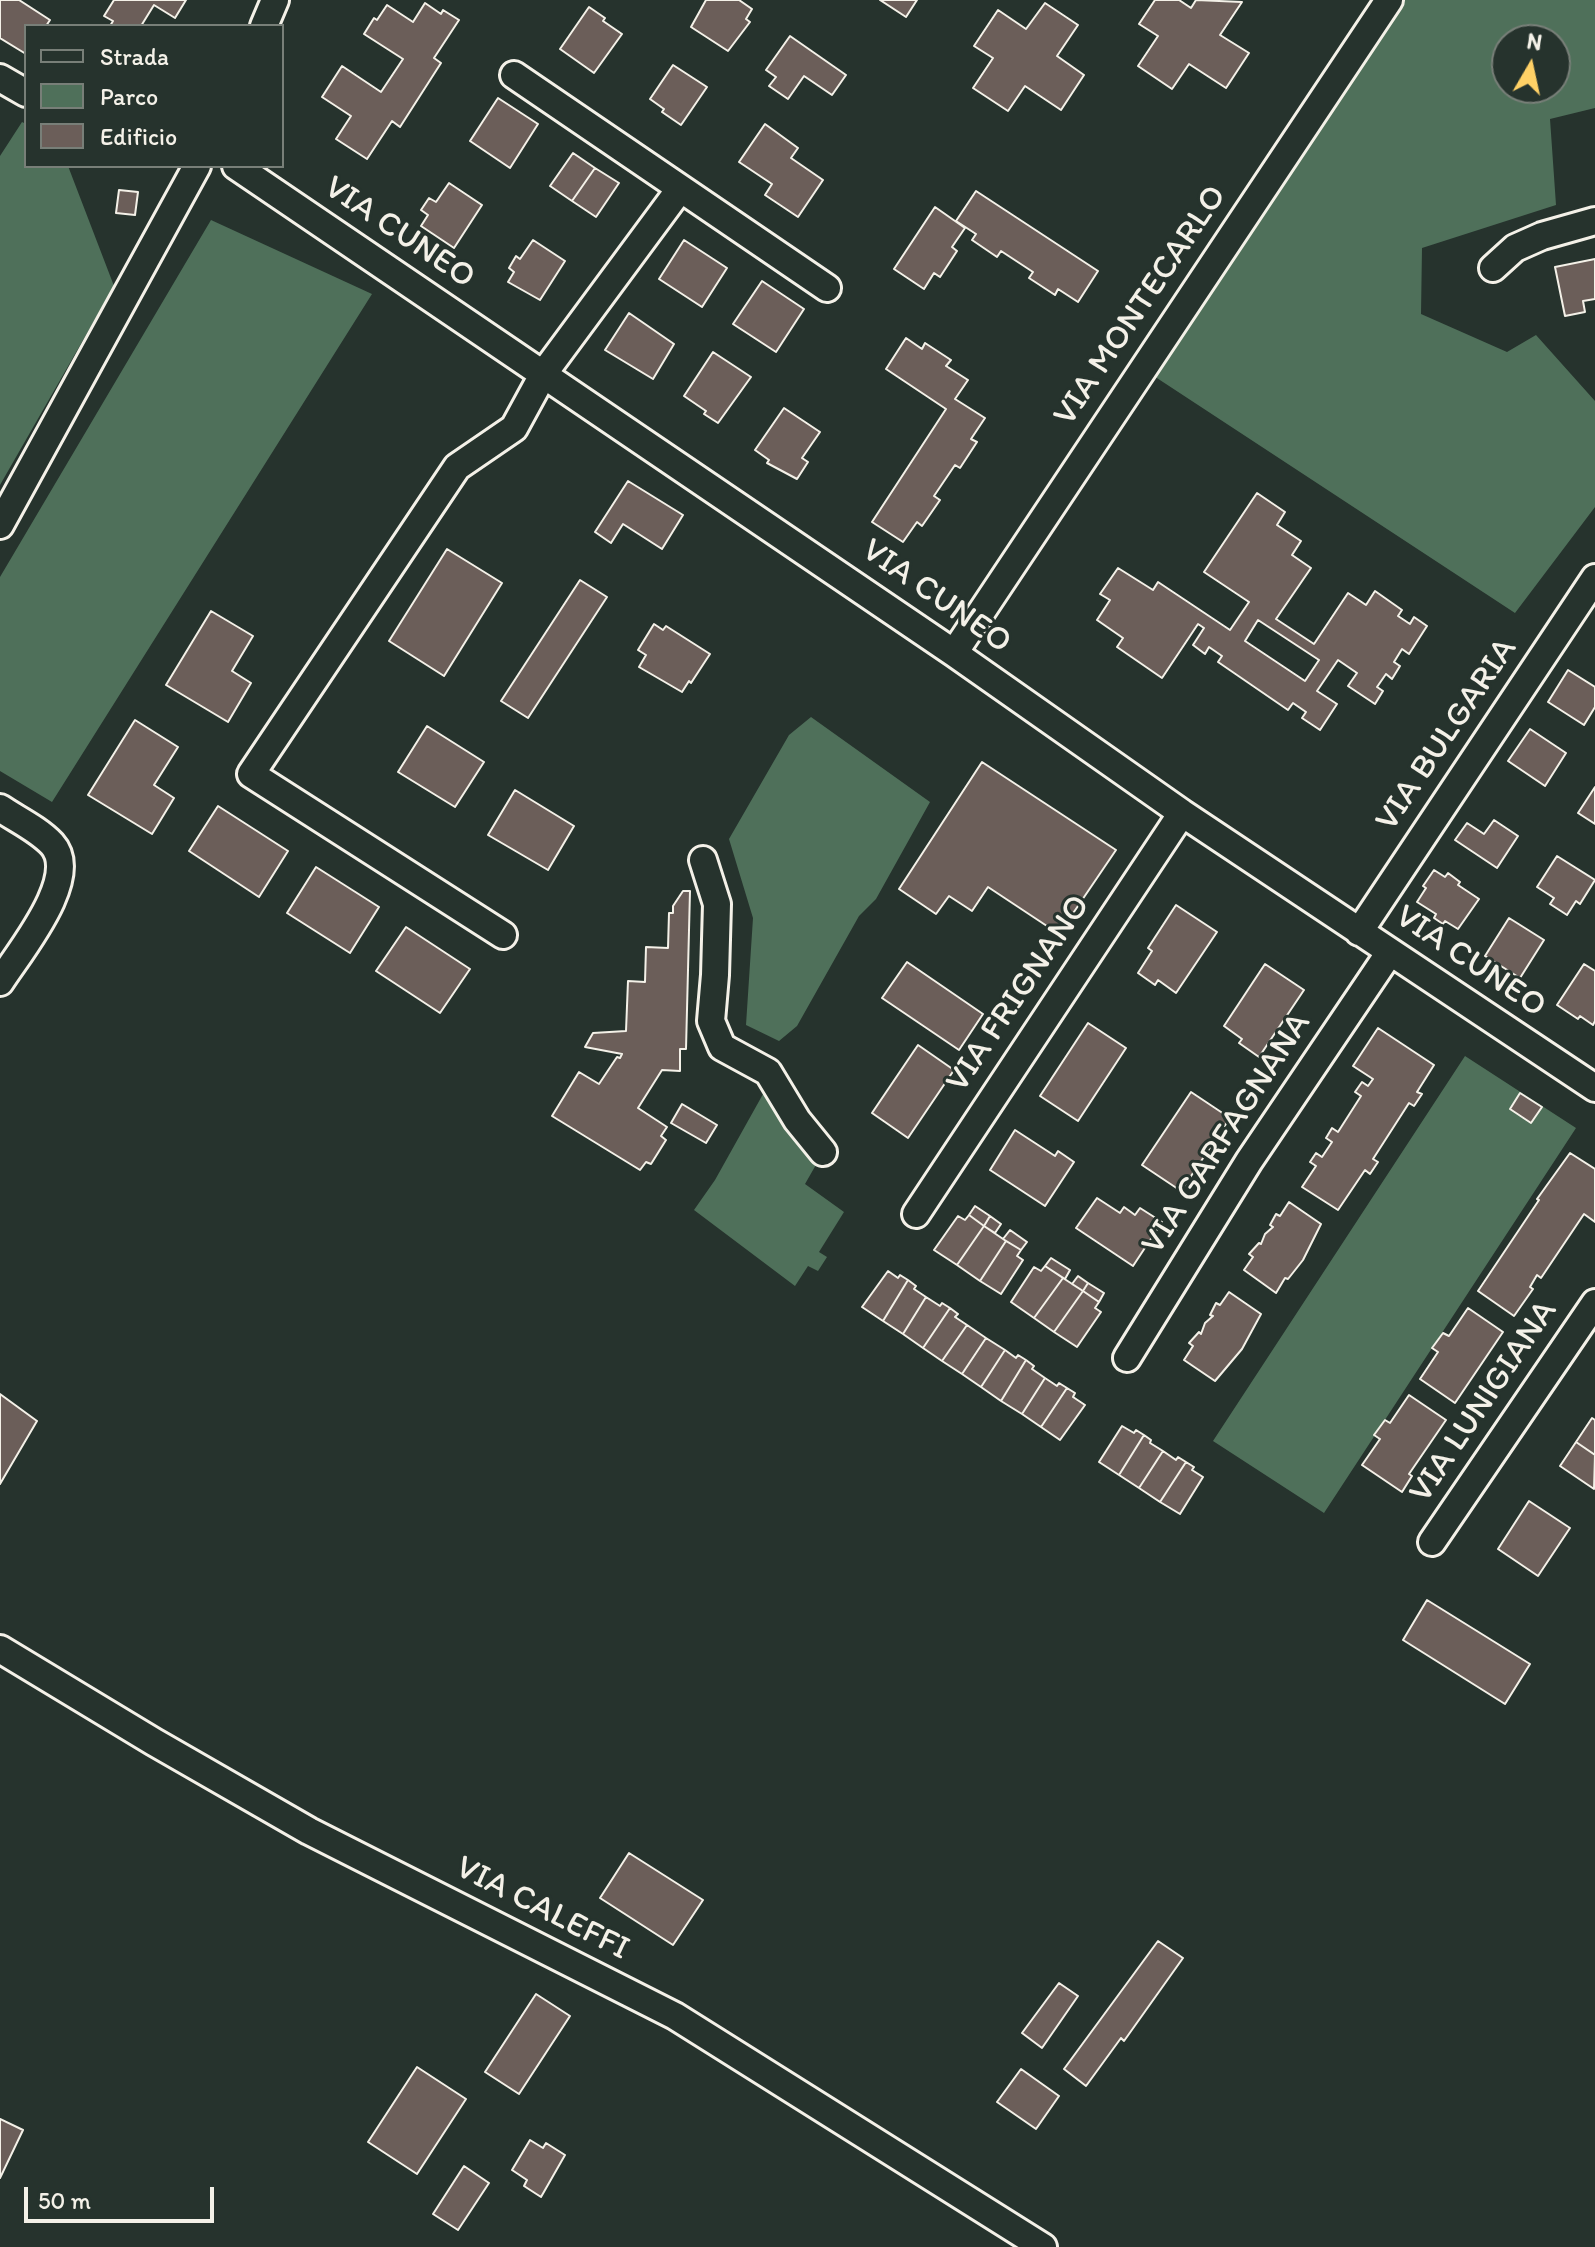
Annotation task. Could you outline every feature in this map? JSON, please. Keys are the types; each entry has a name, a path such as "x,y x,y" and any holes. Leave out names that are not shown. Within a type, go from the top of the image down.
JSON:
{"street":[{"path":"265,24 275,0"},
{"name":"VIA MONTECARLO","path":"954,653 1389,0"},
{"path":"514,75 827,288"},
{"path":"0,78 24,92"},
{"path":"0,525 196,168"},
{"name":"VIA CUNEO","path":"239,168 954,653 1182,813 1595,1088"},
{"path":"503,935 251,774 457,467 514,428 544,373 680,189"},
{"path":"1493,268 1515,248 1542,236 1595,221"},
{"name":"VIA BULGARIA","path":"1359,932 1595,578"},
{"path":"0,808 54,845 60,863 55,895 0,982"},
{"name":"VIA FRIGNANO","path":"916,1214 1182,813"},
{"path":"703,860 717,904 711,1021 722,1047 768,1072 797,1120 823,1152"},
{"name":"VIA GARFAGNANA","path":"1127,1358 1249,1161 1390,952"},
{"name":"VIA LUNIGIANA","path":"1432,1542 1595,1303"},
{"name":"VIA CALEFFI","path":"0,1649 309,1831 675,2016 1043,2247"}],"green space":[{"path":"1371,0 1595,0 1595,108 1550,119 1556,205 1422,248 1421,314 1507,352 1536,335 1595,401 1595,507 1515,613 1134,363"},
{"path":"22,122 24,168 69,168 114,286 0,485 0,156"},
{"path":"211,220 372,294 52,802 0,771 0,577"},
{"path":"811,717 930,802 876,899 859,916 797,1026 779,1041 746,1025 753,918 729,839 789,735"},
{"path":"1465,1056 1576,1128 1324,1513 1213,1441"},
{"path":"772,1078 817,1163 805,1184 844,1212 819,1252 827,1257 818,1271 808,1266 795,1286 694,1210 715,1180"}],"building":[{"path":"0,0 19,0 50,20 47,24 24,24 24,53 0,38"},
{"path":"114,0 186,0 175,18 154,5 142,24 111,24 113,21 104,16"},
{"path":"706,0 739,0 752,9 746,19 750,22 728,51 691,27"},
{"path":"880,0 917,0 906,17"},
{"path":"1155,0 1179,0 1191,8 1196,0 1242,2 1220,35 1249,53 1226,88 1189,64 1172,89 1138,66 1158,36 1139,24"},
{"path":"425,3 441,14 443,10 459,20 434,58 441,63 400,127 392,121 367,159 336,139 351,116 322,97 342,66 381,92 403,59 364,34 387,5 413,22"},
{"path":"1045,3 1078,25 1057,56 1084,75 1061,110 1025,86 1008,111 973,88 993,58 974,46 998,10 1026,29"},
{"path":"589,7 622,34 594,73 560,49"},
{"path":"790,36 846,75 832,95 804,76 788,99 769,86 776,77 766,70"},
{"path":"673,65 707,87 681,125 650,99"},
{"path":"498,98 538,124 510,168 470,141"},
{"path":"765,124 798,148 791,158 823,180 798,217 765,195 772,184 739,162"},
{"path":"573,153 595,168 572,201 550,186"},
{"path":"595,168 619,183 596,217 572,201"},
{"path":"449,183 482,205 454,248 421,226 428,215 421,210 429,198 436,202"},
{"path":"119,190 138,192 135,215 116,213"},
{"path":"976,191 1098,271 1078,302 1058,289 1055,295 1029,278 1033,272 1001,251 997,257 972,240 976,234 956,221"},
{"path":"935,207 965,228 952,247 957,251 940,277 934,273 924,289 894,269"},
{"path":"533,240 565,261 540,300 508,282 514,272 509,268 516,256 520,259"},
{"path":"684,240 727,268 702,307 659,279"},
{"path":"1595,259 1595,299 1583,301 1585,312 1565,316 1555,267"},
{"path":"762,281 804,309 776,352 733,324"},
{"path":"629,313 674,344 653,379 605,350"},
{"path":"906,338 922,349 925,343 951,360 946,366 968,380 955,399 985,418 971,439 977,442 960,468 955,465 934,496 940,500 922,526 917,522 903,542 872,522 946,409 886,369"},
{"path":"713,352 751,377 718,423 684,396"},
{"path":"784,408 820,432 802,458 808,462 797,479 767,463 769,460 755,450"},
{"path":"628,481 683,515 662,549 623,524 611,543 595,532"},
{"path":"1257,493 1285,512 1277,525 1301,541 1292,555 1311,568 1276,619 1314,644 1348,593 1366,605 1375,591 1402,610 1398,616 1410,624 1414,617 1427,626 1409,654 1402,649 1394,662 1400,666 1392,679 1386,674 1377,687 1383,691 1375,704 1348,686 1357,673 1338,660 1317,691 1337,704 1320,730 1302,718 1306,712 1293,703 1288,710 1218,662 1222,656 1209,647 1205,654 1193,645 1204,628 1198,624 1162,678 1117,647 1123,638 1097,620 1110,600 1100,594 1118,568 1153,590 1158,582 1230,630 1249,602 1204,572","holes":["1258,620 1319,660 1305,681 1245,641"]},
{"path":"447,549 502,583 444,676 389,641"},
{"path":"580,580 607,597 528,718 501,701"},
{"path":"211,611 253,636 232,671 251,683 228,722 166,685"},
{"path":"654,624 663,630 666,626 710,654 682,692 639,667 646,655 638,650"},
{"path":"1568,670 1595,687 1595,707 1584,725 1548,702"},
{"path":"135,720 178,747 154,785 174,798 152,834 88,795"},
{"path":"427,726 484,762 455,807 398,772"},
{"path":"1530,729 1566,753 1545,786 1508,761"},
{"path":"982,762 1116,850 1059,934 988,887 972,911 949,896 936,914 899,889"},
{"path":"1595,787 1595,824 1578,813"},
{"path":"515,790 574,826 548,870 488,835"},
{"path":"218,806 288,851 259,897 189,851"},
{"path":"1494,820 1518,836 1497,868 1455,840 1467,823 1484,834"},
{"path":"1557,856 1595,880 1580,904 1576,901 1567,915 1550,904 1554,898 1537,887"},
{"path":"316,867 379,907 350,953 287,913"},
{"path":"1434,870 1445,877 1448,873 1460,882 1458,885 1479,899 1458,929 1445,921 1443,924 1434,918 1436,914 1417,902"},
{"path":"683,891 690,891 686,1049 680,1049 680,1071 662,1070 638,1108 667,1127 661,1136 666,1140 651,1164 646,1162 640,1170 552,1116 579,1072 599,1084 617,1057 620,1058 622,1054 585,1047 593,1033 626,1031 628,981 645,982 646,947 668,948 669,913 673,913 673,906"},
{"path":"1176,905 1217,932 1176,993 1158,980 1155,985 1138,973 1152,951 1148,948"},
{"path":"1509,918 1544,940 1520,978 1485,956"},
{"path":"406,927 470,969 440,1013 376,971"},
{"path":"907,962 983,1014 959,1050 882,998"},
{"path":"1265,964 1304,990 1259,1057 1239,1043 1242,1039 1224,1026"},
{"path":"1584,964 1595,971 1593,1025 1557,1005"},
{"path":"1088,1023 1126,1048 1078,1121 1040,1096"},
{"path":"1378,1028 1434,1065 1417,1092 1422,1094 1414,1106 1409,1103 1373,1159 1378,1162 1370,1174 1365,1170 1338,1210 1302,1187 1316,1166 1310,1162 1316,1153 1322,1157 1332,1142 1326,1138 1332,1128 1338,1132 1361,1096 1355,1092 1362,1082 1368,1086 1373,1079 1353,1066"},
{"path":"918,1045 954,1070 908,1138 872,1113"},
{"path":"1191,1092 1230,1118 1181,1191 1142,1165"},
{"path":"1520,1093 1542,1107 1531,1123 1510,1109"},
{"path":"682,1104 717,1125 706,1143 671,1123"},
{"path":"1015,1130 1055,1156 1058,1151 1074,1162 1045,1206 990,1170"},
{"path":"1570,1153 1595,1169 1595,1222 1584,1214 1541,1278 1537,1275 1530,1287 1533,1289 1514,1316 1478,1291"},
{"path":"1097,1198 1120,1213 1124,1207 1135,1215 1140,1208 1162,1222 1133,1266 1076,1228"},
{"path":"1289,1202 1321,1224 1303,1260 1288,1279 1285,1278 1276,1293 1244,1270 1253,1257 1249,1254 1261,1244 1265,1234 1273,1227 1270,1225 1276,1214 1280,1216"},
{"path":"975,1206 990,1216 984,1226 969,1215"},
{"path":"969,1215 984,1226 957,1265 934,1250 958,1216 965,1220"},
{"path":"990,1216 1001,1224 995,1233 984,1226"},
{"path":"984,1226 1006,1241 980,1281 957,1265"},
{"path":"1010,1230 1027,1242 1021,1250 1003,1239"},
{"path":"1006,1241 1021,1250 1017,1256 1023,1260 1001,1294 980,1281"},
{"path":"1051,1258 1070,1270 1065,1279 1045,1266"},
{"path":"1045,1266 1063,1278 1034,1318 1011,1302 1034,1267 1041,1271"},
{"path":"888,1271 908,1280 883,1321 862,1307"},
{"path":"1078,1276 1088,1283 1083,1291 1072,1284"},
{"path":"1063,1278 1083,1291 1054,1332 1034,1318"},
{"path":"908,1280 916,1286 914,1289 926,1297 903,1334 883,1321"},
{"path":"1088,1283 1104,1293 1099,1302 1083,1291"},
{"path":"1083,1291 1099,1302 1095,1308 1101,1312 1077,1347 1054,1332"},
{"path":"1229,1292 1261,1314 1242,1349 1215,1381 1184,1360 1193,1346 1189,1343 1199,1332 1201,1334 1205,1323 1213,1316 1210,1315 1216,1303 1220,1305"},
{"path":"926,1297 950,1308 923,1348 903,1334"},
{"path":"950,1308 958,1314 955,1317 967,1325 942,1361 923,1348"},
{"path":"1468,1308 1503,1332 1455,1403 1420,1379 1438,1352 1432,1348 1443,1333 1449,1336"},
{"path":"967,1325 986,1338 962,1374 942,1361"},
{"path":"986,1338 1005,1350 981,1387 962,1374"},
{"path":"1005,1350 1016,1358 1018,1355 1026,1360 1001,1401 981,1387"},
{"path":"1026,1360 1034,1366 1032,1369 1045,1378 1022,1414 1001,1401"},
{"path":"1045,1378 1067,1388 1041,1427 1022,1414"},
{"path":"1067,1388 1075,1393 1073,1397 1085,1405 1060,1440 1041,1427"},
{"path":"0,1394 37,1421 0,1484"},
{"path":"1409,1395 1446,1420 1409,1474 1412,1476 1402,1492 1362,1465 1380,1439 1374,1435 1385,1420 1390,1423"},
{"path":"1592,1418 1595,1420 1595,1455 1576,1442"},
{"path":"1122,1426 1144,1435 1119,1475 1099,1462"},
{"path":"1144,1435 1163,1451 1139,1488 1119,1475"},
{"path":"1576,1442 1595,1455 1594,1489 1560,1466"},
{"path":"1163,1451 1176,1460 1178,1457 1186,1462 1160,1502 1139,1488"},
{"path":"1186,1462 1203,1477 1180,1514 1160,1502"},
{"path":"1529,1501 1570,1528 1538,1576 1498,1549"},
{"path":"1427,1600 1530,1664 1505,1704 1403,1640"},
{"path":"629,1853 703,1900 673,1945 600,1898"},
{"path":"1158,1941 1183,1958 1124,2041 1121,2038 1086,2086 1064,2069"},
{"path":"1059,1983 1078,1996 1042,2048 1022,2033"},
{"path":"536,1994 570,2016 519,2094 485,2072"},
{"path":"417,2067 466,2099 417,2174 368,2142"},
{"path":"1021,2069 1059,2096 1036,2129 997,2102"},
{"path":"0,2119 23,2130 0,2178"},
{"path":"530,2140 543,2148 546,2143 565,2155 541,2197 524,2186 527,2180 512,2170"},
{"path":"464,2166 489,2183 458,2230 433,2214"}]}
